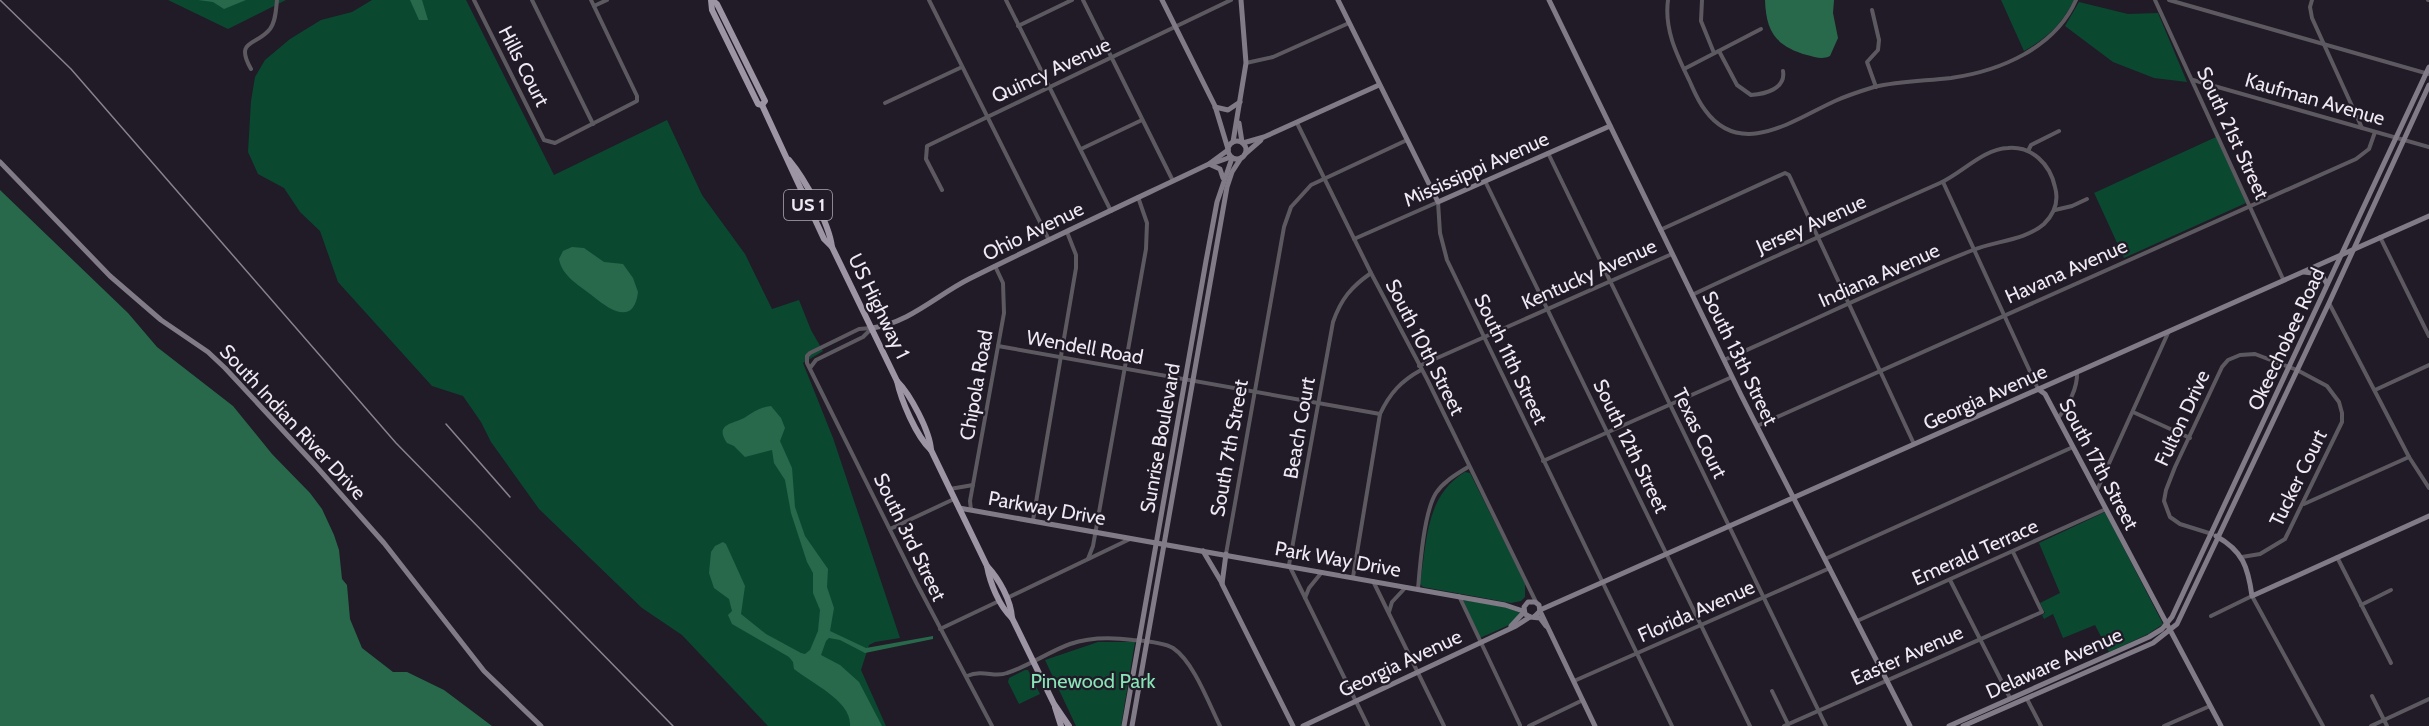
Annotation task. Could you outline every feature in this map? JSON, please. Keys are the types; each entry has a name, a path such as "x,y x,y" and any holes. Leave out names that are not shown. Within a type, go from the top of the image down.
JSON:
{"main road":[{"name":"US Highway 1","path":"712,0 712,10 758,104 762,105 789,160 800,172 830,236 832,247 897,381 906,390 930,440 931,450 987,566 989,578 1003,599 1006,612 1012,618 1054,704 1069,726"},
{"name":"US Highway 1","path":"1054,704 1061,726"}],"street":[{"path":"251,69 245,56 245,49 248,43 266,33 272,26 277,0"},
{"name":"Hills Court","path":"474,0 544,140 555,143 593,124"},
{"path":"532,0 593,124 638,101 638,96 591,0"},
{"path":"594,6 608,0"},
{"path":"929,0 1049,240"},
{"path":"1006,0 1111,211"},
{"path":"1018,26 1072,0"},
{"path":"1083,0 1173,181"},
{"path":"1162,0 1215,106 1232,157 1243,156 1264,137"},
{"name":"Quincy Avenue","path":"942,189 926,159 927,146 1231,0"},
{"path":"1228,149 1233,142 1246,63 1241,0"},
{"name":"South 11th Street","path":"1338,0 1438,202 1440,233 1447,260 1672,726"},
{"name":"South 13th Street","path":"1549,0 1756,426 1910,726"},
{"path":"1668,0 1666,12 1669,34 1706,112 1720,124 1743,133 1773,131 1836,101 1876,87 1952,77 2016,58 2051,37 2066,20 2076,0"},
{"path":"1702,0 1701,21 1716,52 1737,85 1751,94 1769,92 1781,84 1784,78 1783,71"},
{"name":"South 21st Street","path":"2155,0 2283,279"},
{"path":"2169,0 2428,72"},
{"path":"2312,0 2310,7 2312,18 2362,128"},
{"path":"1872,10 1879,40 1878,50 1867,62 1876,87"},
{"path":"1246,63 1273,57 1349,23"},
{"path":"1684,69 1761,29"},
{"path":"885,103 962,67"},
{"name":"Okeechobee Road","path":"2168,623 2179,606 2428,72"},
{"name":"Kaufman Avenue","path":"2192,80 2429,147"},
{"path":"1233,142 1242,143 1264,137 1379,85"},
{"name":"Okeechobee Road","path":"2172,630 2187,608 2429,86"},
{"path":"1215,106 1228,110 1240,102"},
{"path":"1238,118 1242,143 1246,149 1243,156"},
{"path":"1081,149 1142,120"},
{"path":"1221,122 1233,142"},
{"name":"South 10th Street","path":"1297,123 1528,584 1596,726"},
{"name":"Mississippi Avenue","path":"1354,239 1610,126"},
{"path":"2028,151 2031,144 2059,131"},
{"name":"Havana Avenue","path":"1756,426 2363,155 2369,149 2375,132"},
{"name":"South 7th Street","path":"1222,584 1284,227 1291,207 1302,193 1324,177 1407,140"},
{"path":"1943,182 1990,153 2007,148 2028,151 2039,157 2051,172 2056,189 2055,210 2087,199"},
{"name":"Ohio Avenue","path":"1209,164 1228,149"},
{"name":"Texas Court","path":"1548,153 1826,726"},
{"name":"Sunrise Boulevard","path":"1132,726 1227,188 1232,172 1243,156"},
{"name":"Ohio Avenue","path":"806,359 810,353 859,329 883,326 926,306 957,285 995,266 1209,164 1232,157"},
{"name":"Sunrise Boulevard","path":"1124,726 1206,261 1223,182 1232,157"},
{"name":"South Indian River Drive","path":"0,162 110,276 161,320 208,352 225,368 315,464 384,543 484,671 541,726"},
{"path":"1209,164 1220,169 1223,182"},
{"name":"Kentucky Avenue","path":"1660,230 1785,173 1792,177 1818,236"},
{"name":"South 12th Street","path":"1485,180 1750,726"},
{"name":"Jersey Avenue","path":"1692,295 1818,236 1943,182"},
{"name":"South 17th Street","path":"1943,182 2038,388 2058,418 2221,726"},
{"path":"1088,559 1095,532 1147,237 1146,215 1138,198"},
{"name":"Indiana Avenue","path":"1724,360 1974,250 2034,231 2046,222 2055,210"},
{"name":"Georgia Avenue","path":"1303,726 1532,617 1539,607 1554,604 1604,583 2429,216"},
{"path":"1033,520 1076,268 1076,255 1067,232"},
{"path":"2361,232 2363,238 2377,239 2429,336"},
{"path":"1818,236 1914,445"},
{"name":"Kentucky Avenue","path":"1380,414 1396,387 1420,368 1672,254"},
{"name":"Chipola Road","path":"971,510 970,501 1005,299 1003,283 995,266"},
{"path":"2302,272 2321,274 2327,281 2327,286"},
{"name":"Beach Court","path":"1289,565 1333,322 1346,293 1371,273"},
{"path":"2329,303 2409,457 2429,488"},
{"name":"Ohio Avenue","path":"810,369 816,360 863,337 872,328"},
{"path":"2096,490 2168,332"},
{"name":"Wendell Road","path":"998,346 1380,414"},
{"name":"Fulton Drive","path":"2212,534 2180,524 2170,517 2166,510 2166,490 2222,367 2228,360 2240,355 2255,354 2297,370"},
{"name":"South 3rd Street","path":"806,359 940,629 992,726"},
{"path":"2375,390 2429,365"},
{"name":"Tucker Court","path":"2242,557 2260,554 2285,539 2342,422 2339,402 2328,386 2297,370"},
{"path":"2058,418 2077,381 2077,372"},
{"path":"1543,461 1732,377"},
{"path":"2133,412 2190,438"},
{"path":"1353,577 1380,414"},
{"path":"1826,559 2073,447"},
{"path":"2303,504 2409,457"},
{"path":"1418,589 1430,507 1436,492 1449,478 1469,466"},
{"path":"950,489 974,484"},
{"path":"890,529 954,499"},
{"name":"Parkway Drive","path":"959,508 1165,544"},
{"name":"Emerald Terrace","path":"1856,622 2106,509"},
{"path":"2211,616 2429,516"},
{"path":"2212,534 2219,537 2242,557 2252,596 2323,726"},
{"path":"940,629 1132,538"},
{"name":"Park Way Drive","path":"1165,544 1459,596 1524,611"},
{"path":"1203,551 1222,584 1293,726"},
{"name":"Easter Avenue","path":"1786,725 2042,612 2013,552"},
{"path":"2337,557 2391,663"},
{"path":"1289,565 1368,726"},
{"name":"Florida Avenue","path":"1574,681 1830,568"},
{"path":"1305,599 1309,588 1322,572"},
{"path":"1373,580 1444,726"},
{"path":"1950,580 2010,698"},
{"name":"South 10th Street","path":"1527,602 1528,584"},
{"path":"1389,612 1392,602 1406,587"},
{"path":"2361,605 2391,590"},
{"path":"1459,596 1523,726 1583,700"},
{"path":"1524,611 1527,602"},
{"name":"Park Way Drive","path":"1505,605 1527,602 1539,607"},
{"name":"South 10th Street","path":"1524,611 1532,617 1540,618 1548,627"},
{"name":"Georgia Avenue","path":"1510,627 1524,611"},
{"name":"Delaware Avenue","path":"1949,726 2149,637 2168,623"},
{"name":"Delaware Avenue","path":"1963,726 1981,723 2027,699 2153,643 2172,630"},
{"path":"967,676 986,672 1004,674 1083,640 1101,638 1147,642 1173,648 1183,658 1193,671 1220,726"},
{"path":"1772,691 1786,725"},
{"path":"2372,696 2386,726"},
{"path":"2027,699 2041,726"},
{"path":"2371,726 2429,699"},
{"path":"2164,726 2210,706"},
{"path":"1976,714 1981,723"}],"green space":[{"path":"168,0 286,0 228,29"},
{"path":"372,0 466,0 554,175 667,120 702,195 745,254 772,309 799,300 811,330 823,351 803,363 833,438 900,638 869,645 861,670 886,726 768,726 682,635 642,608 539,509 491,442 481,422 463,396 432,386 338,282 320,231 300,212 284,188 258,174 248,152 251,101 255,77 265,60 290,39 321,20 352,12"},
{"path":"2001,0 2074,0 2065,16 2053,30 2024,51"},
{"path":"2079,2 2128,14 2158,13 2187,82 2154,78 2113,62 2065,26"},
{"path":"2216,137 2246,203 2124,258 2094,193"},
{"path":"1465,472 1470,473 1525,583 1525,597 1521,601 1511,603 1423,587 1420,584 1427,536 1435,507 1452,482"},
{"path":"2105,512 2163,624 2148,634 2109,652 2095,625 2063,638 2053,614 2044,619 2042,615 2045,613 2040,603 2060,593 2039,543"},
{"path":"1463,600 1506,607 1521,613 1509,625 1480,638"},
{"name":"Pinewood Park","path":"1098,642 1135,642 1121,726 1076,726 1045,660"},
{"path":"1028,670 1040,694 1019,704 1008,682 1009,678"}],"shaded area":[{"path":"198,0 246,0 224,9 213,2"},
{"path":"410,0 422,0 428,20 419,20"},
{"path":"1765,0 1834,0 1833,13 1838,38 1830,56 1821,58 1807,55 1780,42 1768,21"},
{"path":"0,190 128,313 157,347 233,406 272,454 310,493 322,509 334,535 339,550 342,579 347,585 350,619 362,648 393,672 407,672 444,690 492,726 0,726"},
{"path":"572,247 584,248 604,262 623,264 633,278 638,292 632,309 627,312 614,310 600,302 568,276 559,259 563,251"},
{"path":"771,406 781,418 785,428 780,441 792,468 795,507 805,536 828,569 827,587 834,608 830,631 866,648 933,636 933,639 865,653 840,640 829,638 826,641 821,655 840,665 859,682 882,726 850,726 849,717 838,701 794,669 789,657 732,624 728,615 732,611 729,599 714,588 709,573 711,552 715,546 723,542 745,586 741,614 766,634 801,653 805,654 810,650 818,631 820,610 813,593 813,573 807,562 791,513 785,480 774,463 772,450 745,457 734,446 727,443 723,432 726,426"}],"railway":[{"path":"0,0 71,69 396,443 673,726"},
{"path":"446,424 510,497"}]}
